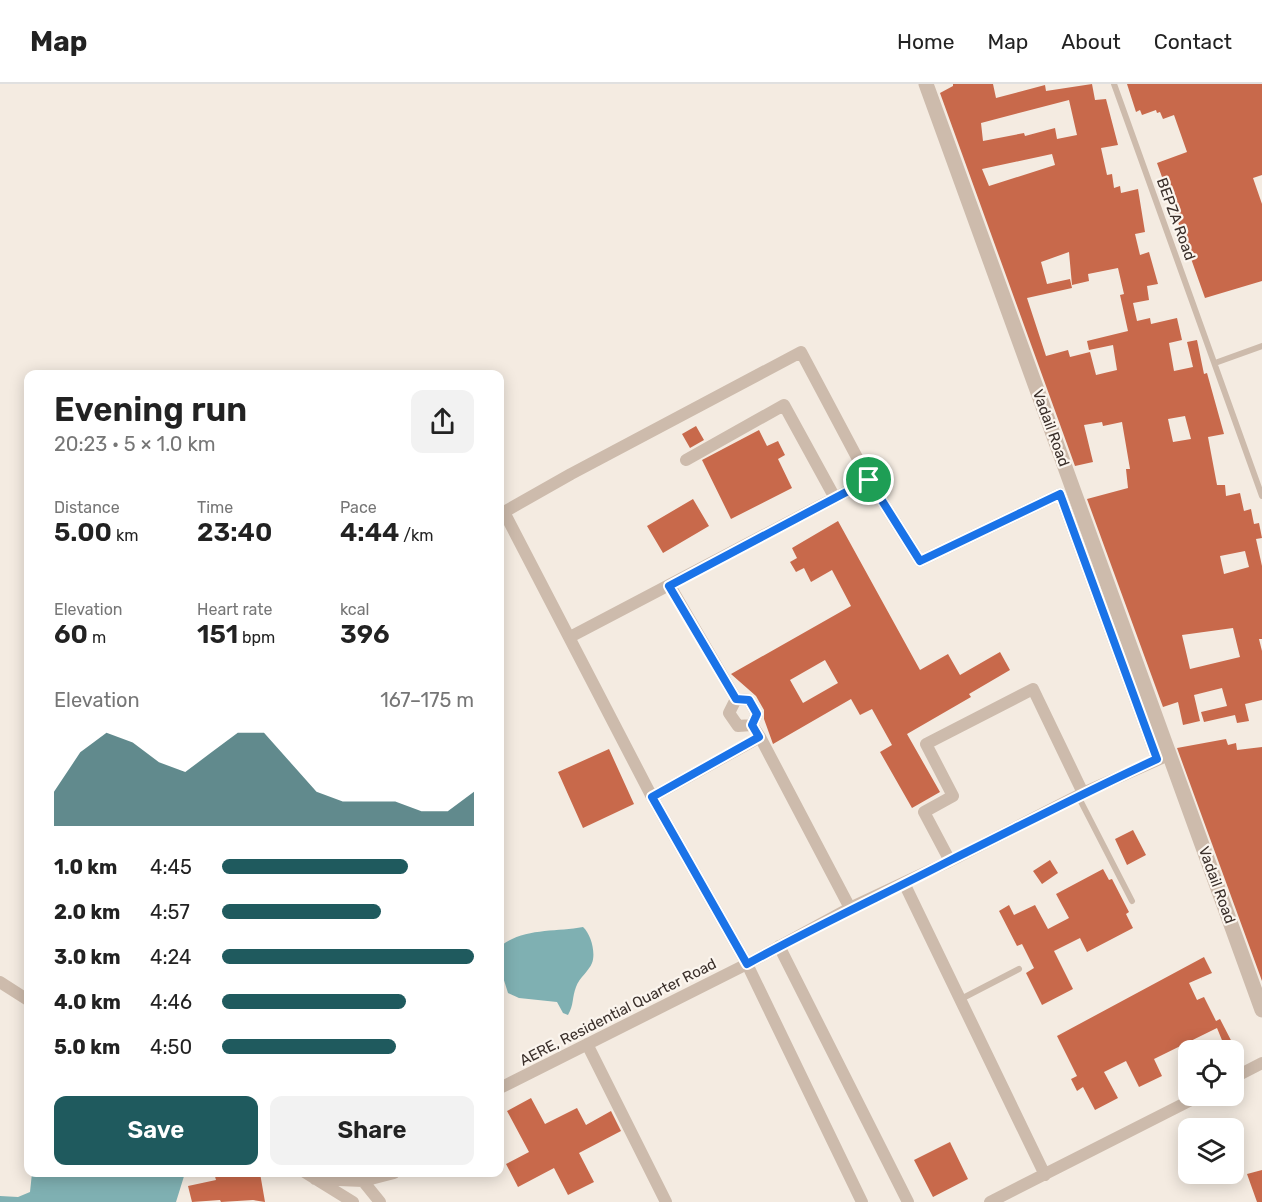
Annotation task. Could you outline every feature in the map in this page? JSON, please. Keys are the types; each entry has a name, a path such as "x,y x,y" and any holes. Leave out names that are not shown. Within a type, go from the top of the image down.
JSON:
{"street":[{"name":"Vadail Road","path":"926,84 1164,758 1262,1010"},
{"path":"862,1202 747,964 652,797 504,512 801,352 869,480 920,561 1060,494 1164,758"},
{"path":"686,460 784,405 835,498"},
{"path":"570,637 869,480"},
{"path":"669,586 736,699"},
{"path":"950,861 924,812 953,796 926,744 1033,689 1081,794"},
{"path":"736,699 729,712 738,726 752,725"},
{"path":"736,699 749,700 757,714 752,725"},
{"path":"752,725 850,908"},
{"path":"652,797 759,737"},
{"name":"AERE, Residential Quarter Road","path":"504,1086 747,964 850,908 950,861 1081,794 1164,758"},
{"path":"904,883 1045,1175"},
{"path":"779,946 908,1202"},
{"path":"0,982 24,997"},
{"path":"587,1044 666,1202"},
{"path":"1244,1072 1262,1063"},
{"path":"990,1202 1180,1106"},
{"path":"312,1177 352,1202"},
{"path":"321,1177 363,1181 378,1177"},
{"path":"363,1181 380,1202"}],"lane":[{"name":"BEPZA Road","path":"1114,84 1262,496"},
{"path":"1215,363 1262,346"},
{"path":"1081,794 1132,901"},
{"path":"960,999 1019,969"}],"water":[{"path":"583,927 586,930 593,949 593,959 591,966 577,984 568,1015 563,1013 557,1002 519,998 508,993 504,980 504,944 531,933"},
{"path":"32,1177 184,1177 176,1202 0,1202 0,1196 18,1197 30,1192"}],"building":[{"path":"953,84 993,84 996,98 1045,85 1046,91 1092,84 1095,100 1106,99 1118,145 1101,148 1107,175 1112,174 1114,188 1120,186 1121,193 1138,189 1145,232 1135,234 1140,255 1149,252 1158,284 1147,286 1149,300 1133,303 1137,321 1150,318 1151,324 1177,318 1182,340 1169,343 1174,371 1193,367 1187,342 1197,340 1204,374 1207,373 1224,434 1208,437 1217,485 1225,485 1226,496 1240,493 1244,511 1251,509 1254,524 1259,523 1262,538 1256,539 1262,566 1262,639 1259,639 1262,651 1262,700 1245,704 1249,721 1237,723 1235,715 1204,722 1201,712 1227,706 1222,688 1194,695 1200,721 1183,725 1178,702 1163,707 1087,499 1128,488 1126,469 1130,469 1122,422 1103,426 1102,422 1084,425 1093,462 1075,466 940,93","holes":["1069,100 1077,135 1057,139 1055,128 1025,136 1024,133 983,141 981,123","1052,154 1055,165 989,186 982,169","1069,252 1072,285 1089,281 1088,274 1118,268 1124,294 1120,295 1128,331 1087,341 1089,350 1113,345 1117,370 1096,375 1090,352 1070,357 1068,350 1046,356 1027,298 1072,288 1070,279 1047,284 1041,262","1185,416 1191,439 1173,442 1168,419","1245,551 1249,567 1224,574 1220,556","1233,628 1240,657 1190,669 1182,635"]},
{"path":"1127,84 1262,84 1262,175 1253,178 1262,204 1262,281 1205,298 1157,163 1187,152 1174,115 1163,119 1160,112 1157,113 1156,110 1142,115 1140,110 1136,112"},
{"path":"696,426 704,440 690,448 682,434"},
{"path":"759,430 767,446 778,441 785,455 778,459 792,488 731,519 702,460"},
{"path":"693,499 709,526 663,553 647,526"},
{"path":"838,521 920,670 948,654 960,675 1000,652 1010,670 969,694 971,697 907,734 940,792 912,808 880,752 892,745 872,709 860,715 851,699 773,744 764,719 764,710 756,696 731,674 851,606 832,570 811,582 804,568 796,572 790,562 797,558 792,548","holes":["825,660 838,683 803,703 790,680"]},
{"path":"1226,739 1228,745 1236,743 1237,750 1262,747 1262,981 1177,748"},
{"path":"609,749 634,804 583,828 558,772"},
{"path":"1133,830 1146,855 1127,865 1115,839"},
{"path":"1050,860 1058,873 1042,884 1033,871"},
{"path":"1103,869 1109,880 1112,879 1129,912 1126,914 1133,928 1087,952 1080,938 1054,951 1073,989 1042,1005 1026,973 1034,968 1022,944 1017,946 999,911 1009,905 1014,915 1035,905 1048,929 1069,918 1056,894"},
{"path":"1204,957 1212,973 1189,983 1197,1000 1204,997 1216,1021 1220,1019 1231,1040 1222,1040 1217,1028 1193,1040 1178,1040 1178,1047 1154,1059 1162,1076 1139,1087 1126,1061 1104,1072 1118,1098 1095,1110 1083,1087 1077,1091 1071,1079 1077,1076 1057,1036"},
{"path":"531,1098 545,1124 577,1108 586,1125 611,1111 621,1131 579,1153 594,1182 568,1195 554,1168 518,1187 506,1164 529,1152 507,1111"},
{"path":"950,1142 968,1179 933,1197 914,1160"},
{"path":"1262,1170 1262,1202 1257,1202 1247,1174"},
{"path":"215,1177 261,1177 265,1202 253,1200 221,1202 220,1200 192,1202 188,1186 216,1180"}],"route":[{"path":"869,480 920,561 1060,494 1157,759 850,908 747,964 652,797 759,737 752,725 757,714 749,700 736,699 669,586 869,480"}]}
